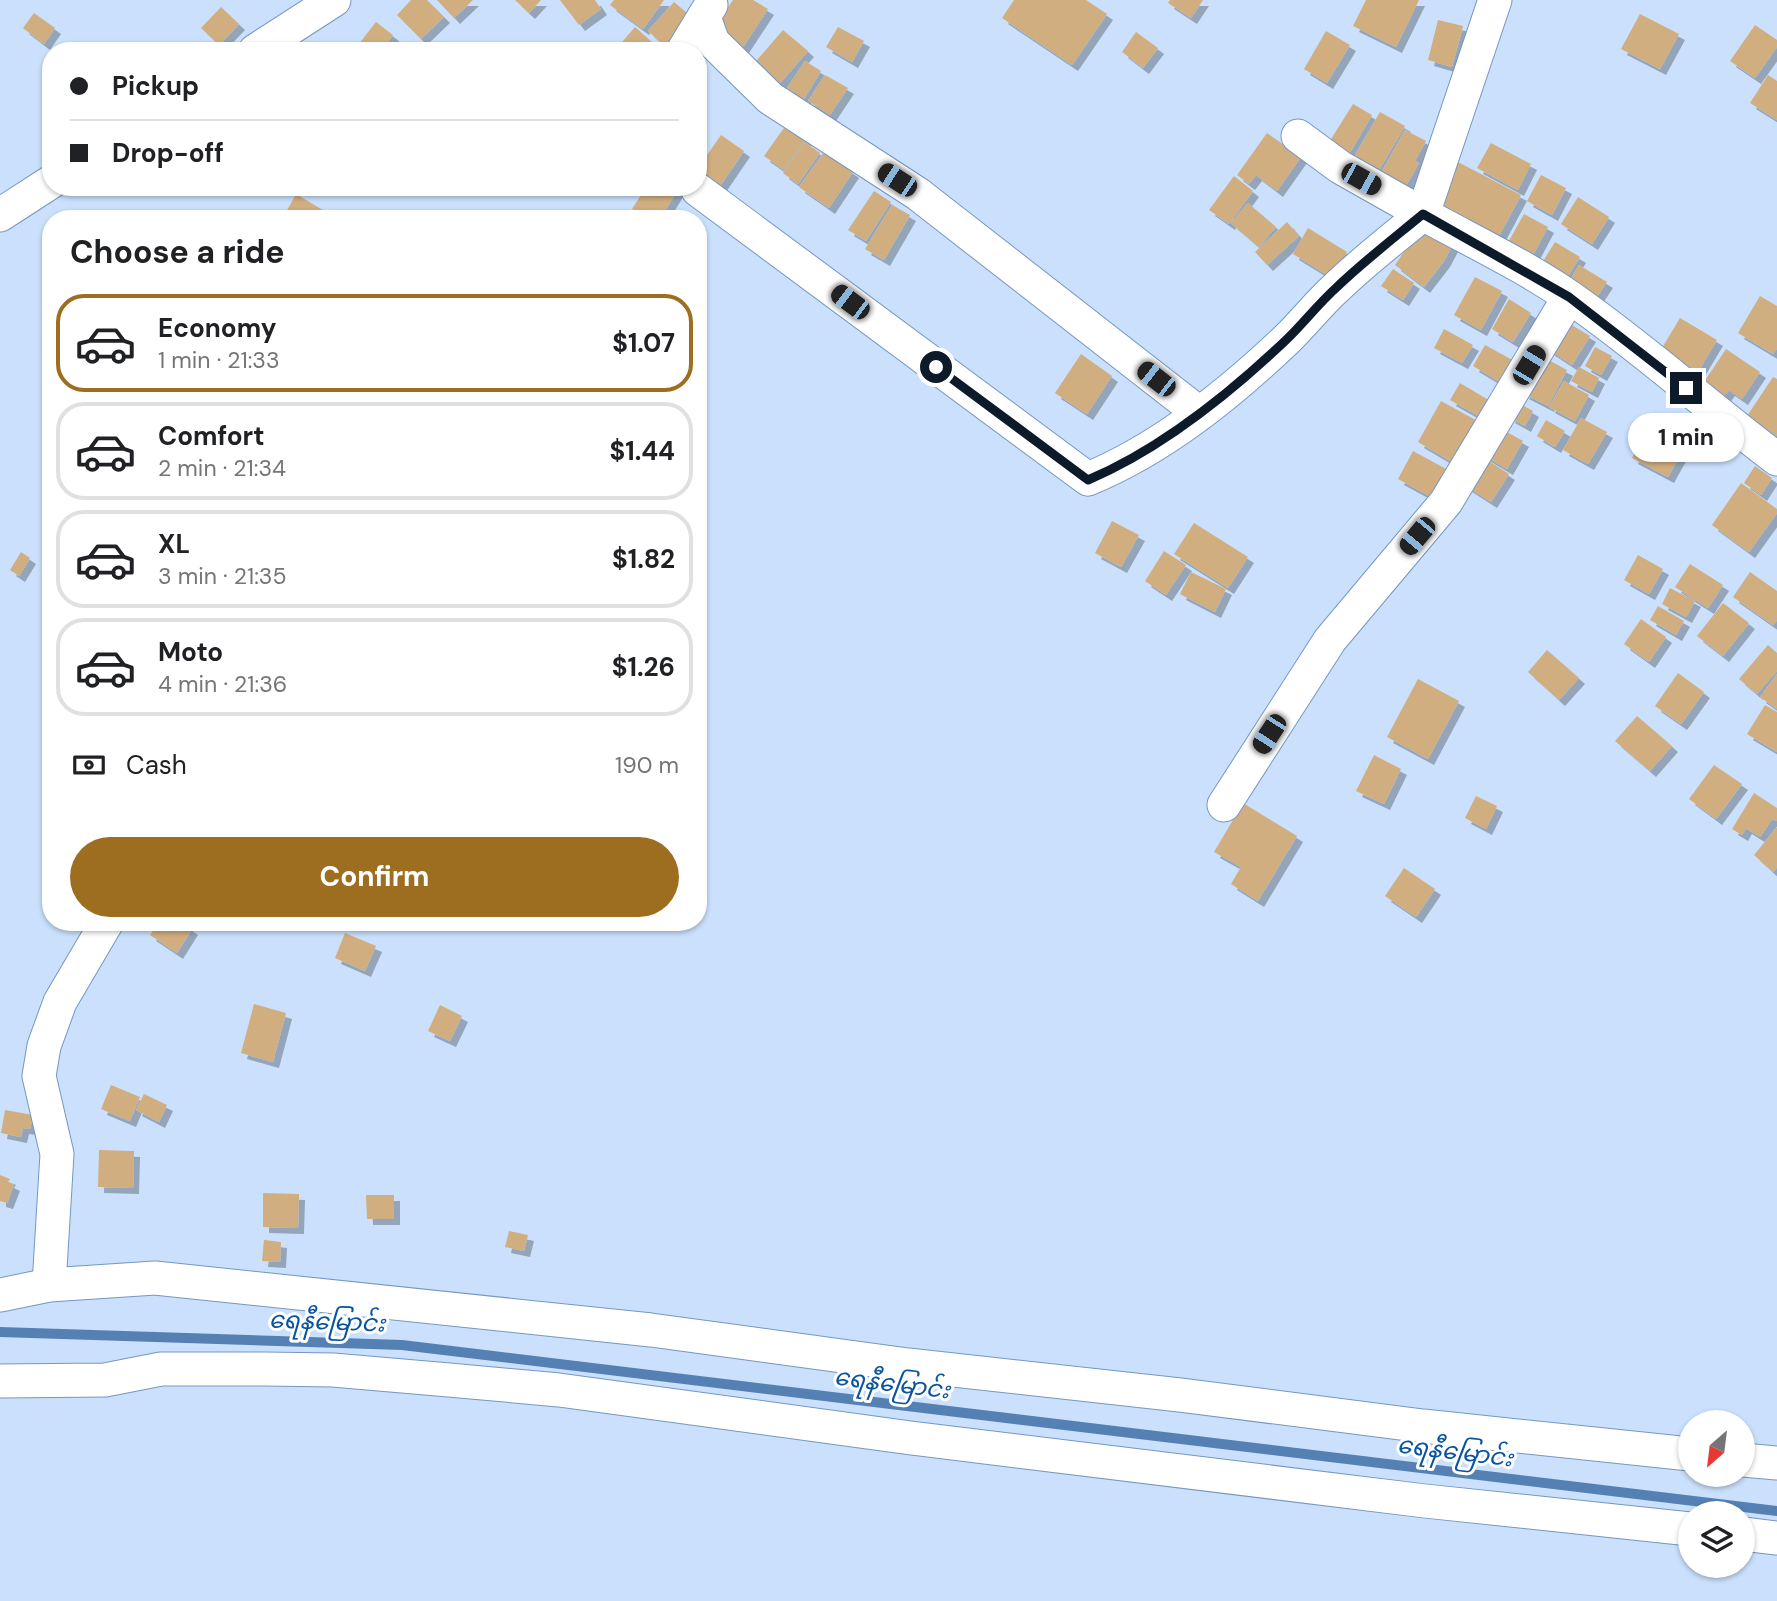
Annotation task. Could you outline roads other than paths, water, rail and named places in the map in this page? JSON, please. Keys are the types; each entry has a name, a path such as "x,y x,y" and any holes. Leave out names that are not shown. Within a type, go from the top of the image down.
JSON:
{"street":[{"path":"269,42 334,0"},
{"path":"706,196 1088,480 1126,462 1176,431 1199,413 1285,341 1336,287 1423,214 1495,0"},
{"path":"709,8 713,42 771,98 918,194 1199,413"},
{"path":"688,42 709,8"},
{"path":"1298,136 1340,167 1569,297 1777,459"},
{"path":"0,215 42,188"},
{"path":"1224,804 1331,640 1446,502 1569,297"},
{"path":"49,1285 57,1154 39,1076 44,1046 60,1002 102,931"},
{"path":"0,1295 49,1285 156,1278 651,1330 908,1365 1180,1395 1423,1426 1678,1453"},
{"path":"0,1381 105,1380 162,1369 265,1368 333,1370 449,1380 559,1390 911,1438 1412,1499 1678,1528"},
{"path":"1755,1461 1777,1463"},
{"path":"1755,1535 1777,1538"}],"waterway":[{"name":"ရေနီမြောင်း","path":"0,1332 402,1345 1777,1511"}]}
